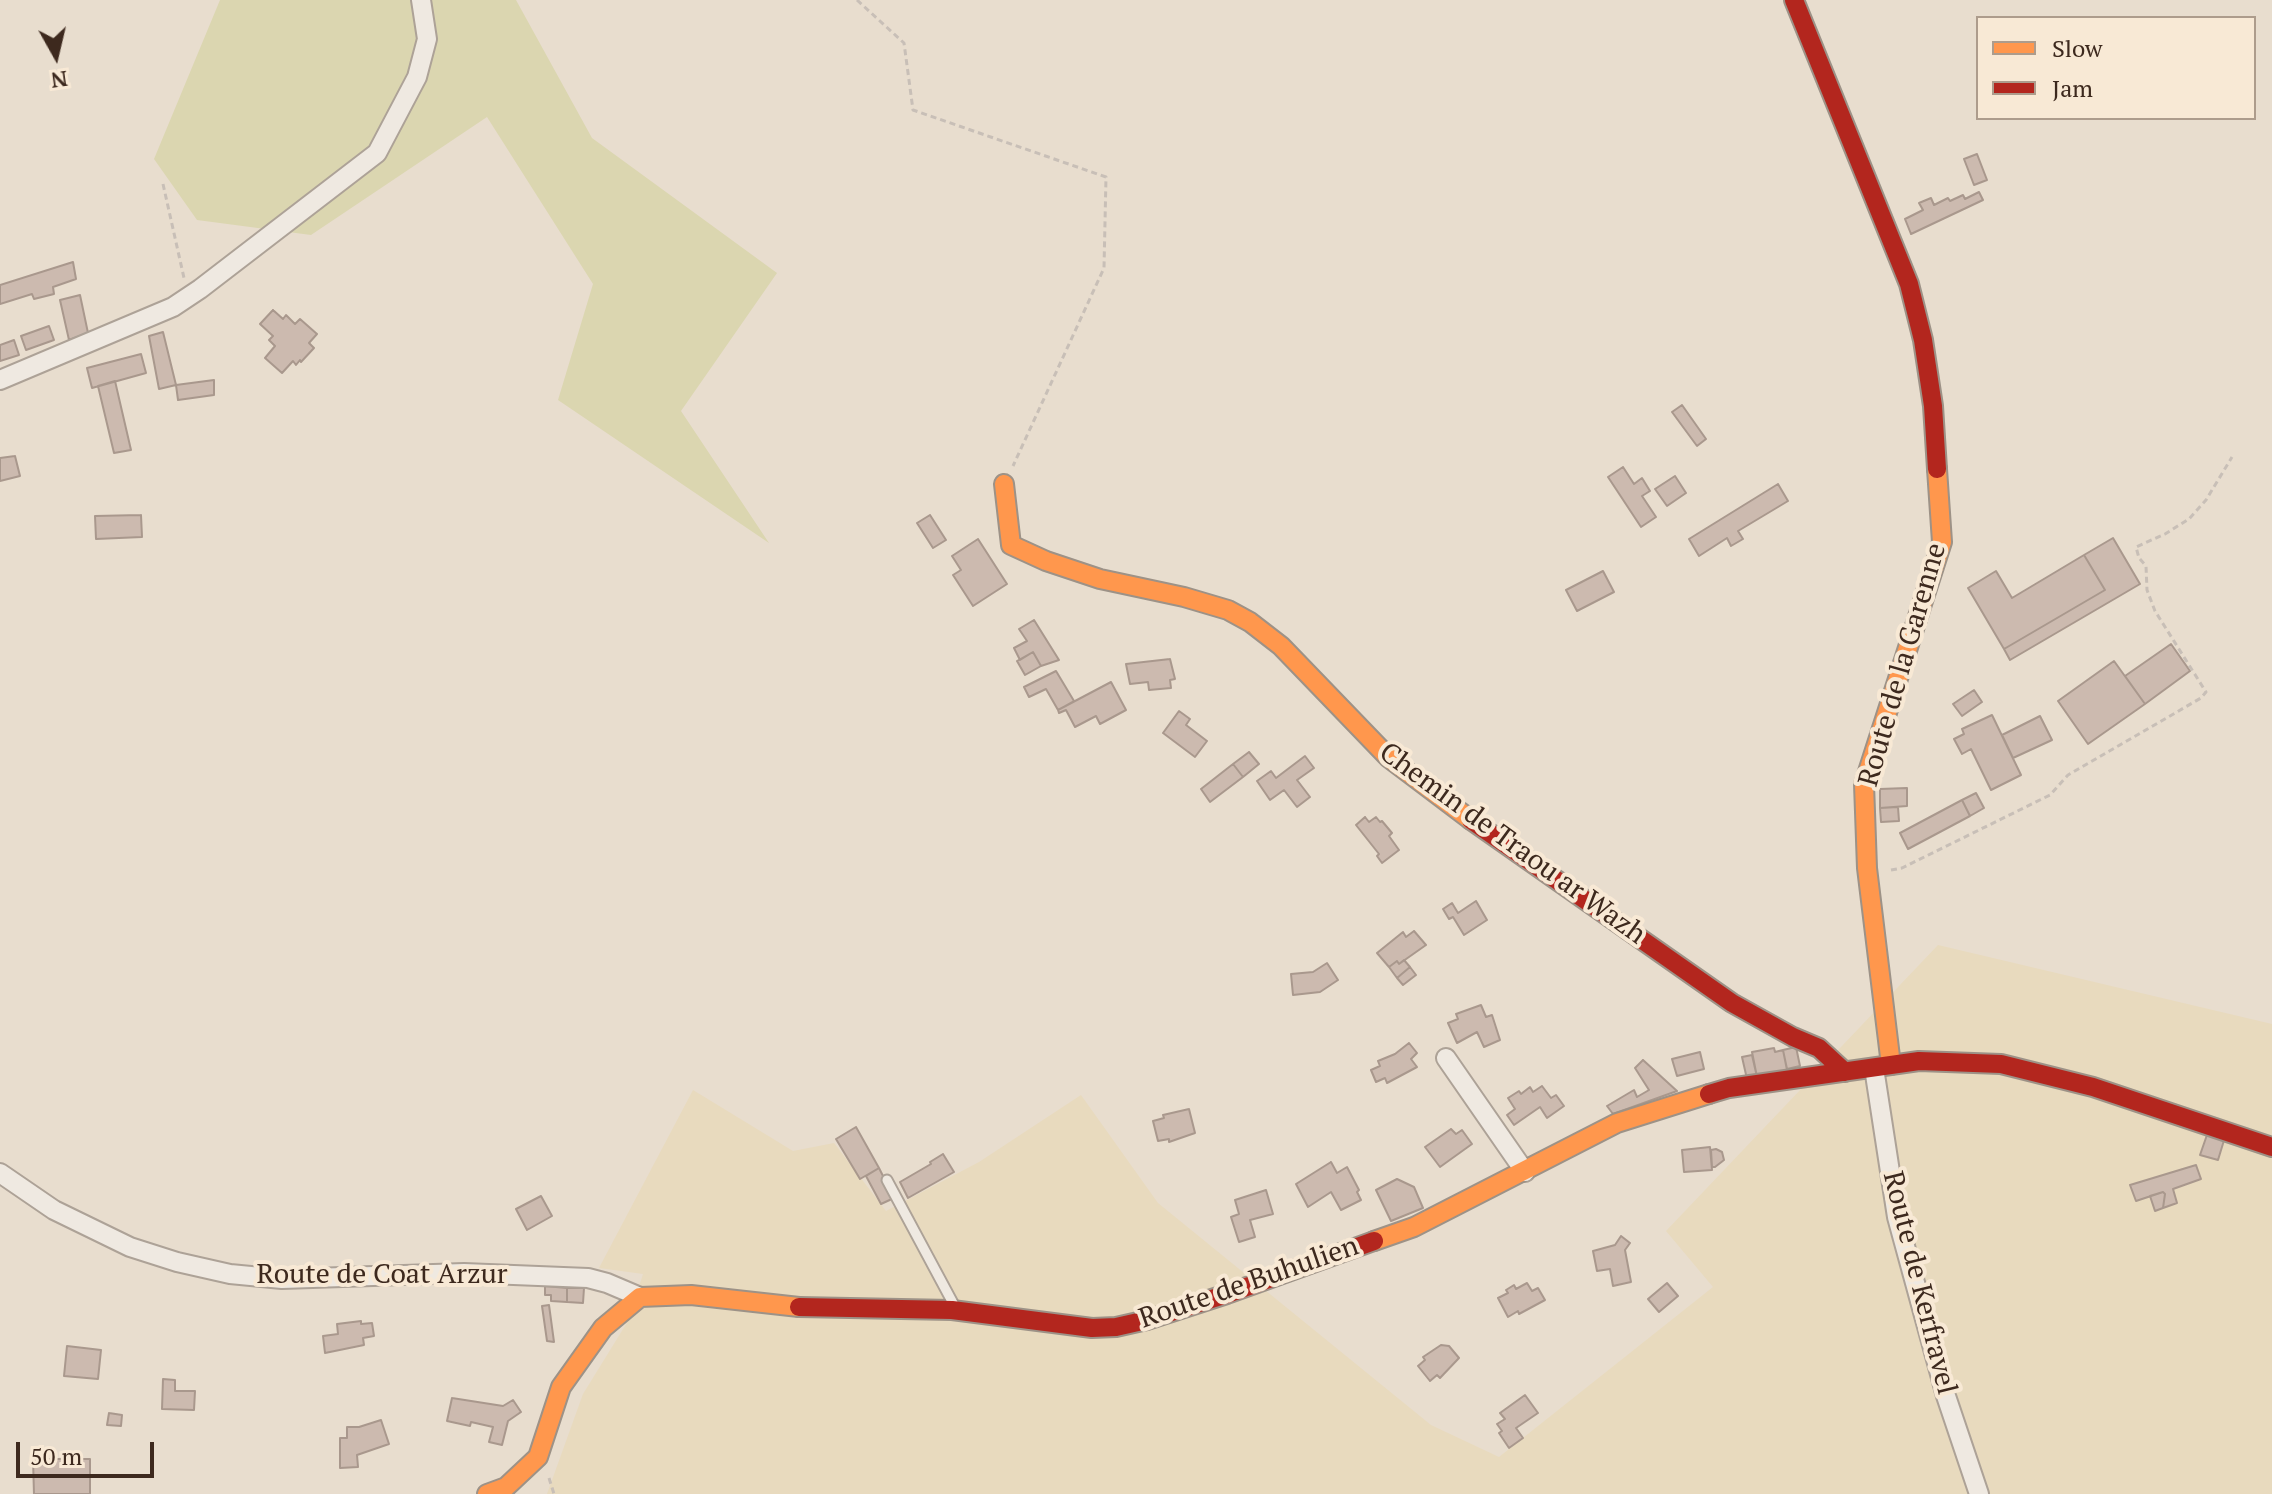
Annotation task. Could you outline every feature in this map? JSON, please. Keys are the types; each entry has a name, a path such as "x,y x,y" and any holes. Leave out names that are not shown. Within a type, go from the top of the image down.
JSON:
{"street":[{"path":"0,380 173,307 377,153 417,77 427,39 421,0"},
{"name":"Route de la Garenne","path":"1794,0 1909,284 1923,340 1933,406 1942,542 1864,784 1883,1067"},
{"name":"Chemin de Traou ar Wazh","path":"1004,484 1011,545 1046,561 1100,579 1184,597 1228,610 1250,622 1281,646 1389,758 1439,796 1732,1003 1819,1048 1845,1072"},
{"path":"1446,1058 1525,1172"},
{"name":"Route de Buhulien","path":"640,1297 691,1295 803,1307 957,1311 1092,1328 1116,1327 1147,1320 1414,1227 1617,1123 1676,1103 1729,1088 1919,1061 2001,1064 2093,1087 2272,1147"},
{"name":"Route de Kerfravel","path":"1883,1067 1897,1217 1946,1396 1979,1494"},
{"name":"Route de Coat Arzur","path":"0,1173 54,1210 116,1241 177,1262 230,1274 282,1279 464,1273 588,1278 640,1297"},
{"path":"487,1494 506,1487 538,1457 561,1387 603,1328 640,1297"}],"lane":[{"path":"887,1180 957,1311"}],"path":[{"path":"857,0 904,43 913,110 1106,177 1104,268 1004,484"},
{"path":"163,184 188,297"},
{"path":"1868,875 1902,868 2050,795 2068,775 2201,698 2206,692 2155,611 2147,590 2146,566 2139,558 2136,547 2189,519 2206,500 2232,457"}],"shaded area":[{"path":"220,0 516,0 592,138 777,273 681,411 769,543 558,400 593,284 487,117 311,235 197,220 154,159"},
{"path":"1938,945 2272,1024 2272,1494 547,1494 583,1394 628,1321 643,1274 599,1268 693,1090 793,1151 834,1143 886,1211 979,1162 1081,1095 1158,1203 1431,1425 1499,1457 1713,1287 1666,1231"}],"building":[{"path":"1977,154 1987,180 1974,185 1964,159"},
{"path":"1979,192 1983,200 1911,234 1905,219 1923,210 1919,203 1931,198 1934,205 1963,195 1965,199"},
{"path":"73,262 76,279 53,287 54,294 34,299 32,294 0,304 0,285"},
{"path":"80,295 88,333 69,340 60,300"},
{"path":"273,310 283,319 286,315 295,324 300,319 317,334 309,343 314,348 301,362 296,365 293,361 282,373 265,358 275,346 269,340 273,336 260,324"},
{"path":"49,326 54,340 26,350 21,336"},
{"path":"163,332 176,385 159,389 149,336"},
{"path":"14,340 19,355 0,361 0,345"},
{"path":"141,354 146,373 92,388 87,368"},
{"path":"214,380 214,395 178,400 176,385"},
{"path":"115,381 131,450 114,453 98,386"},
{"path":"1682,405 1706,439 1697,446 1672,412"},
{"path":"15,456 20,476 0,481 0,458"},
{"path":"1623,467 1634,484 1642,478 1650,491 1642,496 1656,517 1641,527 1608,477"},
{"path":"1675,476 1686,493 1667,506 1655,489"},
{"path":"1778,484 1788,501 1738,531 1743,539 1731,546 1727,538 1699,556 1689,539"},
{"path":"141,515 142,537 96,539 95,516"},
{"path":"930,515 946,540 933,548 917,523"},
{"path":"2113,538 2140,584 2010,660 2004,649 2105,590 2084,555"},
{"path":"978,539 1007,584 973,606 953,575 961,570 952,556"},
{"path":"2084,555 2105,590 2004,649 1968,588 1996,571 2012,598"},
{"path":"1603,571 1614,592 1577,611 1566,590"},
{"path":"1034,620 1059,660 1041,666 1033,652 1020,660 1014,648 1027,641 1019,629"},
{"path":"2171,644 2190,671 2145,704 2125,676"},
{"path":"1033,652 1041,666 1025,675 1017,661"},
{"path":"1170,659 1175,679 1170,680 1171,688 1149,690 1148,682 1130,684 1126,664"},
{"path":"2114,661 2145,704 2088,744 2058,701"},
{"path":"1056,671 1074,701 1058,710 1046,689 1029,697 1024,687"},
{"path":"1111,682 1126,710 1100,724 1096,716 1075,727 1066,710 1059,713 1058,710"},
{"path":"1974,690 1982,702 1962,716 1953,704"},
{"path":"1179,711 1190,719 1186,725 1207,741 1195,757 1163,733"},
{"path":"1992,715 2021,775 1991,790 1971,749 1962,754 1954,739 1964,734 1962,729"},
{"path":"2040,716 2052,740 2013,758 2002,735"},
{"path":"1249,752 1259,764 1243,777 1233,764"},
{"path":"1305,756 1314,768 1297,780 1310,797 1297,807 1284,790 1270,800 1257,781 1271,771 1276,778"},
{"path":"1233,764 1243,777 1210,802 1201,789"},
{"path":"1907,788 1907,806 1880,808 1880,789"},
{"path":"1976,793 1984,808 1970,816 1962,800"},
{"path":"1962,800 1970,816 1908,849 1900,833"},
{"path":"1898,807 1899,821 1881,822 1880,808"},
{"path":"1365,817 1369,822 1376,817 1382,821 1392,833 1389,836 1399,850 1382,863 1377,856 1379,854 1356,825"},
{"path":"1476,901 1487,920 1464,935 1453,917 1449,919 1443,909 1452,903 1458,913"},
{"path":"1414,931 1426,945 1399,964 1397,961 1389,967 1377,953 1403,932 1406,937"},
{"path":"1404,960 1410,967 1397,978 1389,967"},
{"path":"1327,963 1338,980 1320,992 1293,995 1291,974 1313,972"},
{"path":"1410,967 1416,975 1403,985 1397,978"},
{"path":"1481,1005 1486,1017 1492,1015 1500,1040 1484,1047 1477,1032 1457,1043 1448,1023 1458,1019 1456,1014"},
{"path":"1409,1043 1417,1053 1411,1059 1417,1067 1387,1083 1385,1078 1376,1082 1371,1070 1380,1066 1378,1061 1395,1054"},
{"path":"1796,1047 1800,1066 1787,1069 1783,1050"},
{"path":"1774,1048 1775,1052 1783,1050 1787,1070 1757,1077 1752,1052"},
{"path":"1700,1052 1704,1069 1677,1076 1672,1059"},
{"path":"1752,1055 1757,1077 1747,1079 1742,1057"},
{"path":"1643,1060 1677,1091 1613,1114 1607,1106 1634,1090 1637,1097 1649,1090 1635,1068"},
{"path":"1542,1086 1551,1098 1556,1095 1564,1106 1547,1118 1540,1107 1514,1125 1507,1115 1515,1109 1508,1098 1530,1087 1533,1092"},
{"path":"1189,1109 1195,1133 1169,1142 1169,1139 1158,1141 1153,1121 1164,1118 1163,1115"},
{"path":"856,1127 879,1168 860,1179 836,1139"},
{"path":"1451,1129 1456,1134 1462,1130 1472,1144 1440,1167 1425,1147"},
{"path":"2208,1132 2225,1137 2218,1160 2200,1155"},
{"path":"1710,1147 1712,1170 1684,1172 1682,1150"},
{"path":"1711,1150 1722,1152 1724,1160 1712,1167"},
{"path":"943,1154 954,1172 908,1198 900,1182"},
{"path":"1331,1162 1337,1173 1347,1167 1361,1200 1341,1210 1331,1192 1308,1207 1296,1184"},
{"path":"2196,1165 2201,1179 2173,1189 2177,1203 2163,1208 2163,1192 2136,1201 2130,1185"},
{"path":"879,1168 894,1198 881,1204 866,1176"},
{"path":"1397,1179 1414,1187 1423,1208 1391,1221 1376,1190"},
{"path":"1266,1190 1273,1214 1250,1220 1255,1237 1239,1242 1231,1217 1239,1214 1235,1200"},
{"path":"2163,1192 2163,1208 2155,1211 2150,1196"},
{"path":"541,1196 552,1216 527,1230 516,1209"},
{"path":"1621,1236 1630,1243 1625,1250 1631,1282 1613,1286 1610,1269 1597,1271 1593,1251 1615,1245"},
{"path":"1527,1283 1532,1291 1538,1288 1545,1300 1508,1317 1498,1298 1508,1293 1506,1290 1514,1285 1516,1289"},
{"path":"1667,1283 1678,1296 1659,1312 1648,1299"},
{"path":"545,1286 567,1288 567,1302 551,1301 551,1295 545,1295"},
{"path":"567,1288 584,1288 583,1303 567,1302"},
{"path":"549,1305 554,1342 547,1341 542,1306"},
{"path":"361,1321 361,1324 372,1323 374,1336 363,1338 364,1345 325,1353 323,1336 338,1334 337,1324"},
{"path":"1441,1345 1449,1346 1459,1358 1440,1378 1437,1375 1430,1381 1418,1366 1425,1360 1423,1357"},
{"path":"67,1346 101,1350 98,1379 64,1376"},
{"path":"163,1379 175,1380 175,1391 195,1391 194,1410 162,1409"},
{"path":"1525,1395 1538,1413 1516,1428 1523,1438 1509,1448 1499,1433 1502,1431 1497,1424 1505,1419 1500,1413"},
{"path":"452,1398 503,1406 513,1400 521,1412 508,1421 502,1445 489,1442 493,1427 447,1421"},
{"path":"109,1413 122,1415 121,1426 107,1425"},
{"path":"381,1420 389,1444 357,1455 358,1467 340,1468 340,1438 347,1438 347,1427 359,1427"},
{"path":"33,1459 90,1459 90,1494 34,1494"}],"traffic: slow":[{"path":"1891,1065 1867,868 1864,784 1942,542 1937,469"},
{"path":"1004,484 1011,545 1046,561 1100,579 1184,597 1228,610 1250,622 1281,646 1389,758 1471,820"},
{"path":"1374,1241 1414,1227 1617,1123 1709,1094"},
{"path":"487,1494 506,1487 538,1457 561,1387 603,1328 640,1297 691,1295 799,1307"}],"traffic: jam":[{"path":"1794,0 1909,284 1923,340 1933,406 1937,469"},
{"path":"1471,820 1732,1003 1819,1048 1845,1072"},
{"path":"1709,1094 1729,1088 1919,1061 2001,1064 2093,1087 2272,1147"},
{"path":"799,1307 952,1310 1092,1328 1116,1327 1227,1294 1374,1241"}]}
